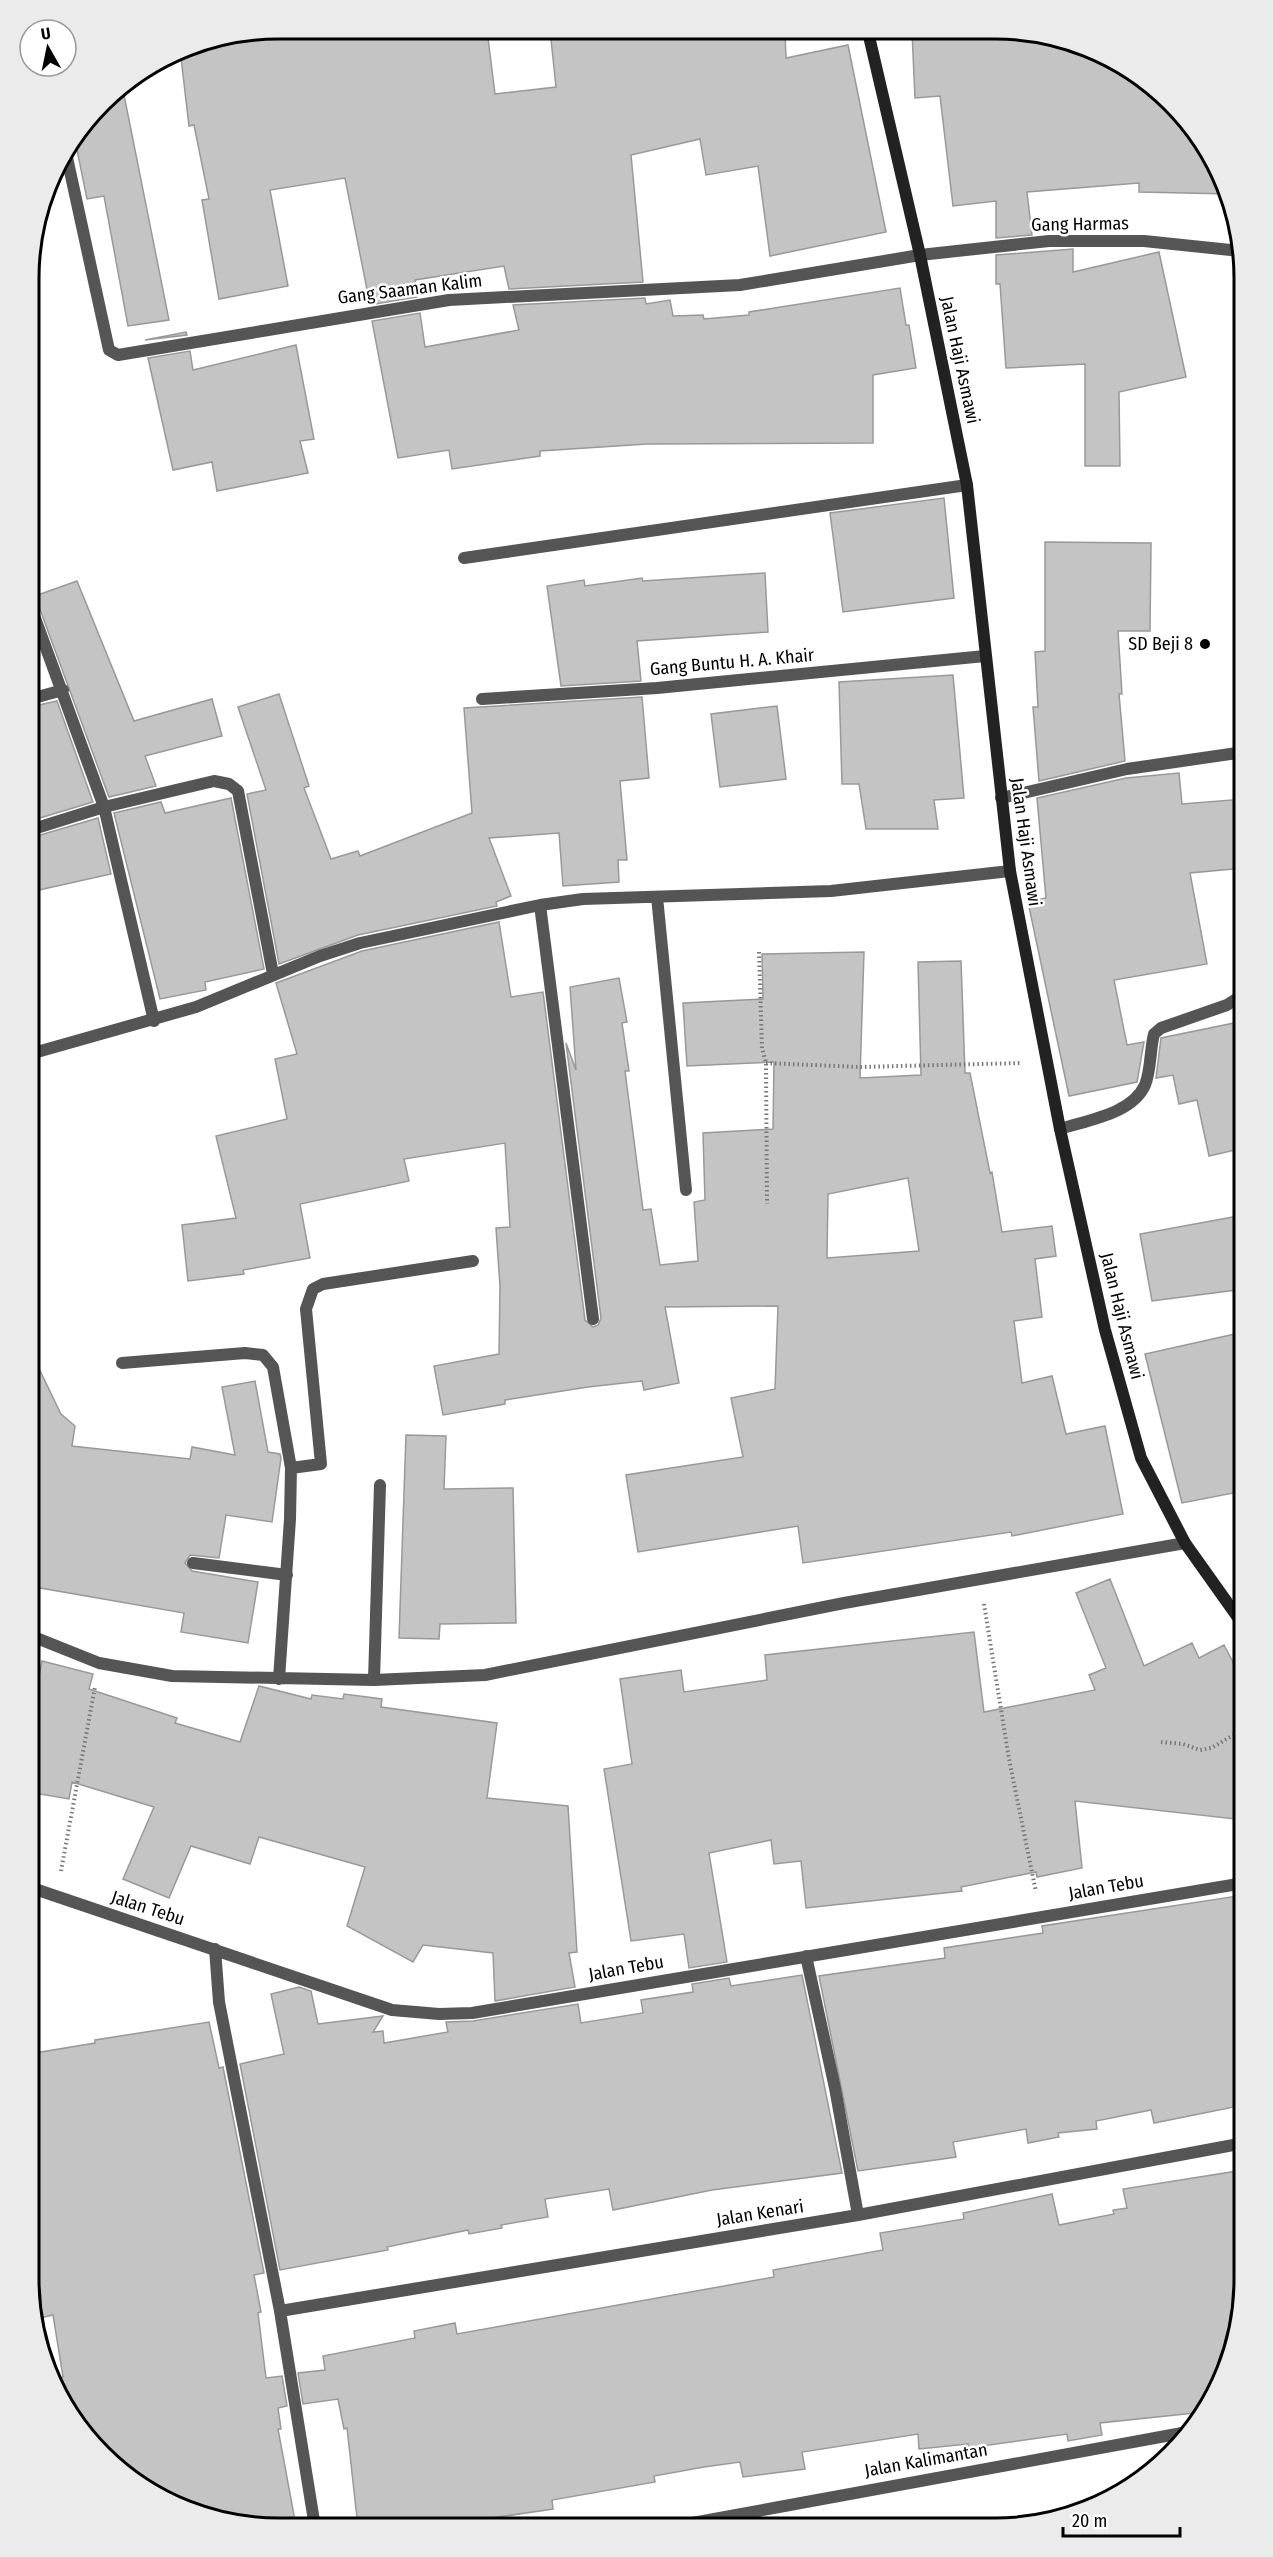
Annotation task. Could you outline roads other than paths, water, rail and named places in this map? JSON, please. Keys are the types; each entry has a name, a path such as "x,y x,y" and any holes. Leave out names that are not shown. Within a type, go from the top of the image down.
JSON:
{"street":[{"name":"Jalan Haji Asmawi","path":"870,39 920,255 967,485 1010,871 1060,1129 1105,1330 1138,1447 1161,1498 1185,1543 1234,1612"},
{"name":"Gang Saaman Kalim","path":"68,163 109,350 118,355 449,300 740,285 920,255"},
{"name":"Gang Harmas","path":"920,255 1049,241 1089,240 1144,241 1232,250"},
{"path":"465,558 967,485"},
{"path":"39,628 104,807 154,1021"},
{"name":"Gang Buntu H. A. Khair","path":"482,699 657,688 986,656"},
{"path":"39,697 63,690"},
{"path":"1001,798 1127,769 1234,753"},
{"path":"39,827 104,807 214,782 229,784 238,791 273,974"},
{"path":"39,1052 154,1021 196,1007 273,974 360,943 540,905 583,898 831,891 1010,871"},
{"path":"657,897 686,1190"},
{"path":"540,905 593,1319"},
{"path":"1060,1129 1125,1107 1138,1095 1146,1083 1154,1034 1161,1028 1234,1000"},
{"path":"291,1468 321,1464 306,1309 313,1288 323,1284 473,1261"},
{"path":"122,1363 245,1353 263,1355 273,1367 291,1468 287,1575 279,1679"},
{"path":"374,1680 380,1485"},
{"path":"39,1639 99,1662 172,1676 374,1680 453,1678 506,1672 684,1633 1185,1543"},
{"path":"193,1563 287,1575"},
{"name":"Jalan Tebu","path":"39,1890 392,2010 439,2014 472,2013 1234,1885"},
{"path":"215,1949 219,2002 280,2311 314,2518"},
{"path":"806,1956 835,2088 858,2215"},
{"name":"Jalan Kenari","path":"280,2311 858,2215 1234,2144"},
{"name":"Jalan Kalimantan","path":"736,2518 1177,2434"}],"place":[{"name":"SD Beji 8","path":"1205,644"}]}
